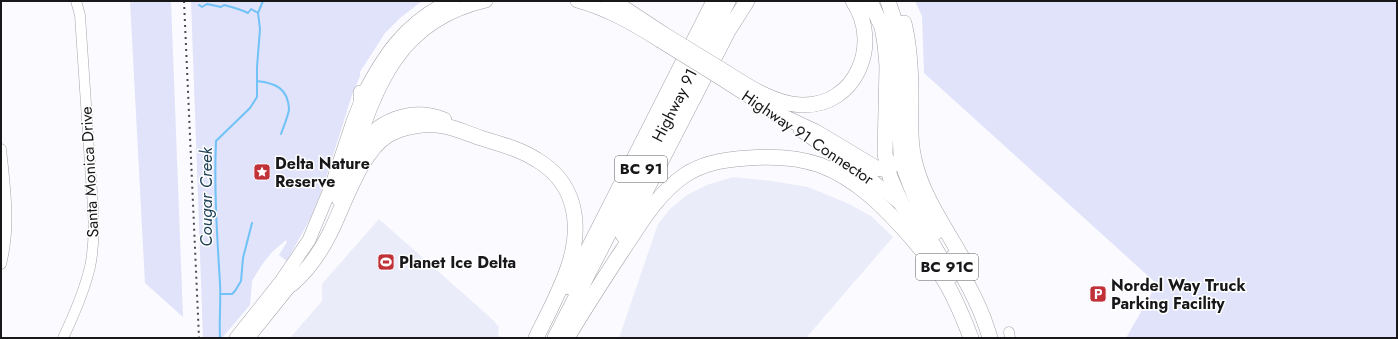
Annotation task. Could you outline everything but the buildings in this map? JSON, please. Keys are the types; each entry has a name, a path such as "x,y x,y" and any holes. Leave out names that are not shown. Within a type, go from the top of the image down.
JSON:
{"highway":[{"path":"361,101 379,67 400,39 411,28 430,14 452,1"},
{"path":"609,1 625,9 662,37 724,76 786,102 799,105 808,105 825,101 833,97 842,91 853,80 861,65 864,54 865,32 863,21 853,1"},
{"name":"Highway 91","path":"543,338 714,1"},
{"name":"Highway 91","path":"555,338 728,1"},
{"path":"567,338 588,302 724,38 736,16 747,1"},
{"path":"870,1 882,27 885,44 887,66 885,154 887,168 895,192 902,205"},
{"path":"888,1 896,25 898,39 901,154 905,171 915,197 958,268 984,319 990,338"},
{"path":"897,1 910,53 910,129 917,172 928,198 975,285 982,301 984,319"},
{"path":"775,113 816,132 876,168 887,168 897,161 901,154"},
{"path":"343,186 350,177 366,138 376,130 395,119 413,115 438,117 460,126 468,134"},
{"path":"292,284 305,272 320,251 362,163 375,145 387,136 399,130 426,125 444,126 522,152 538,160 551,169 561,180 568,192 576,219 576,236 566,272 536,338"},
{"path":"588,302 643,219 667,190 686,175 715,162 760,157 786,157 818,165 840,174 865,191 883,207 923,251 943,278 962,314 971,338"},
{"name":"Highway 91 Connector","path":"902,205 928,236 948,270 966,307 975,338"}],"main road":[{"path":"236,338 282,280 308,240 331,187 361,101 360,92 375,62 387,44 403,27 417,14 436,1"},
{"path":"252,333 292,284 324,232 343,186 374,97 383,78 396,59 422,32 440,19 459,8 486,1"},
{"path":"577,1 619,17 662,37"},
{"name":"Highway 91 Connector","path":"724,76 857,169 902,205"}],"street":[{"name":"Santa Monica Drive","path":"63,338 73,317 90,266 93,230 80,15 76,1"},
{"path":"1,149 7,221 1,264"}],"shaded area":[{"path":"130,1 171,1 183,317 145,283"},
{"name":"Delta Nature Reserve","path":"191,1 422,1 400,18 385,33 360,72 360,76 352,95 323,187 311,217 287,261 279,255 287,242 286,240 272,252 261,266 252,281 250,305 222,338 203,338"},
{"path":"915,1 1397,1 1397,338 1126,338 1157,284 924,73 922,16"},
{"path":"733,177 808,187 847,203 871,216 893,237 806,338 619,338 658,224 670,209 687,195 707,185"},
{"name":"Planet Ice Delta","path":"379,219 492,319 499,327 498,335 501,338 290,338 322,301 322,284"}],"waterway":[{"name":"Cougar Creek","path":"220,338 220,290 215,159 216,141 250,108 257,97 257,67 260,29 258,13 263,1"},
{"path":"199,5 202,7 207,4 221,7 224,5 248,13 251,9 258,13"},
{"path":"257,81 275,85 283,91 286,96 289,111 281,134"},
{"path":"220,294 232,294 241,281 243,258 252,223"}],"railway":[{"path":"184,1 199,338"}],"place":[{"name":"Delta Nature Reserve","path":"262,172"},
{"name":"Planet Ice Delta","path":"386,262"},
{"name":"Nordel Way Truck Parking Facility","path":"1098,294"}]}
